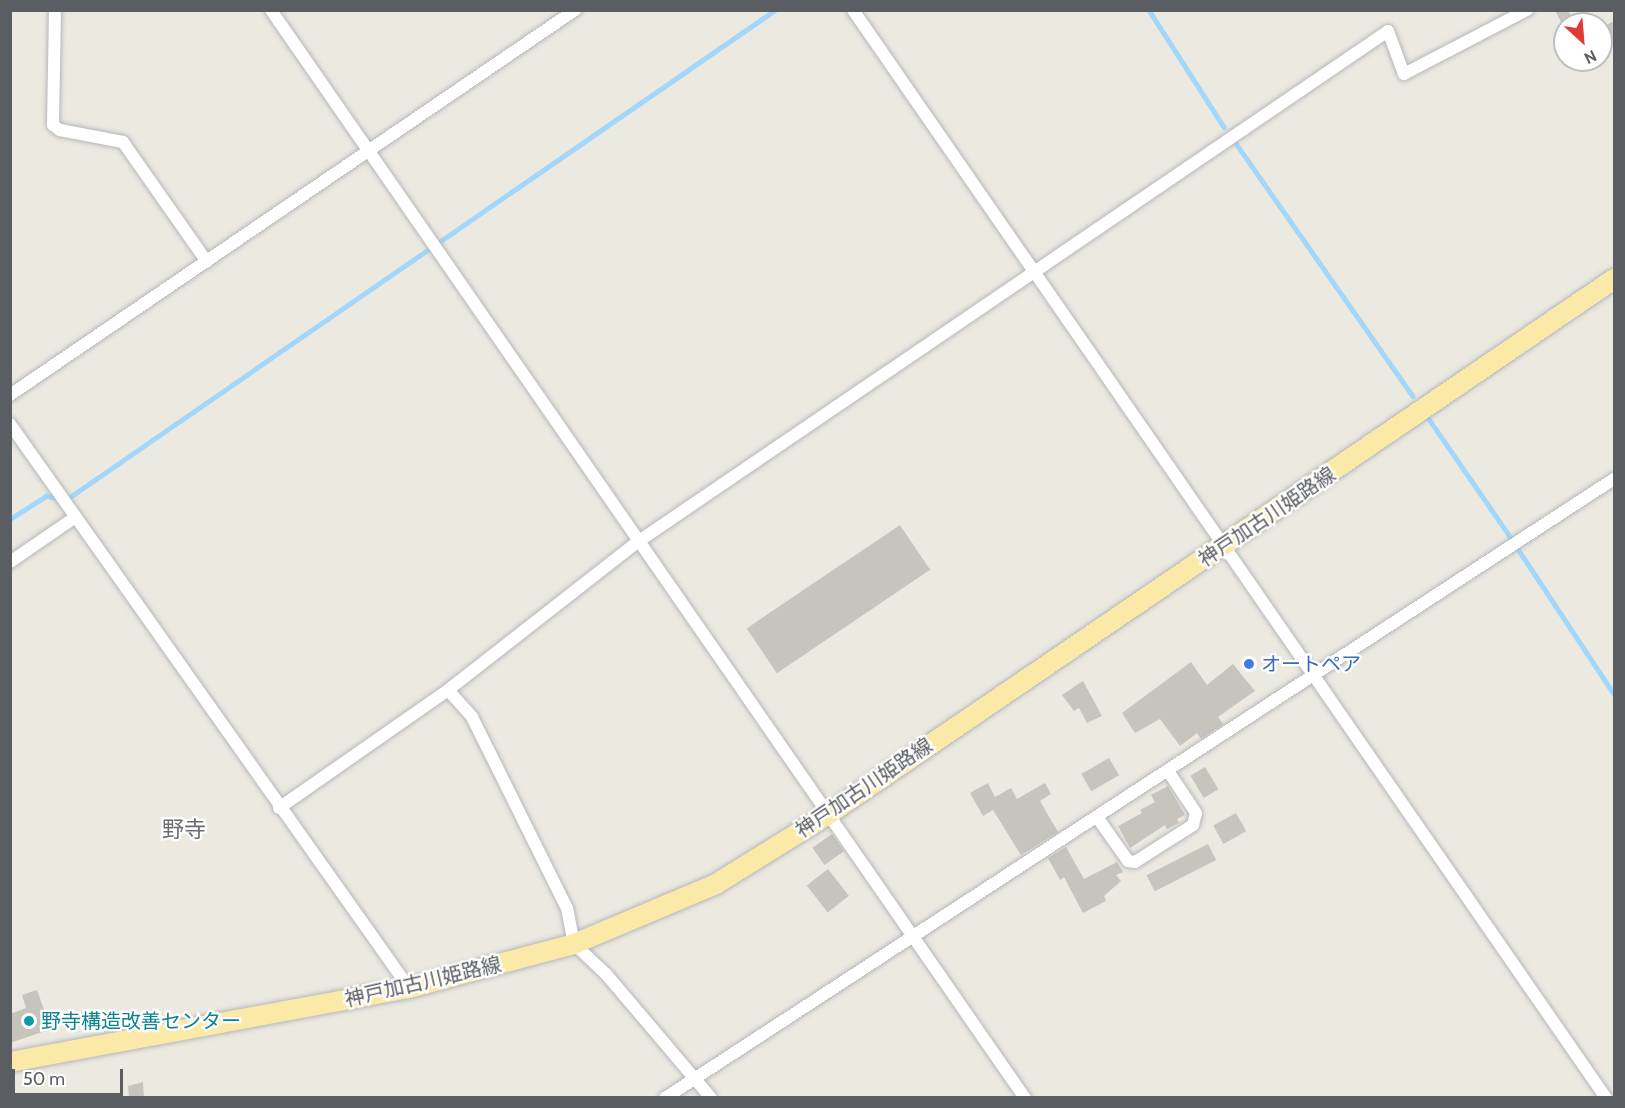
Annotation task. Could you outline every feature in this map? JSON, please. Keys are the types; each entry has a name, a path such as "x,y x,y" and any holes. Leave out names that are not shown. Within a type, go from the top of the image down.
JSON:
{"main road":[{"name":"神戸加古川姫路線","path":"10,1062 409,988 574,944 716,884 830,813 1614,279"}],"street":[{"path":"55,10 54,125 60,130 123,142 207,262"},
{"path":"271,10 914,934 1025,1098"},
{"path":"10,395 370,153 575,10"},
{"path":"853,10 1222,548 1606,1098"},
{"path":"279,808 448,690 639,541 1031,271 1388,31 1404,74 1527,10"},
{"path":"10,424 279,808 409,988"},
{"path":"665,1098 914,934 1313,678 1614,479"},
{"path":"12,558 74,518"},
{"path":"448,690 472,717 567,908 574,944 606,974 711,1098"},
{"path":"1097,817 1128,861 1135,862 1193,825 1196,813 1168,771"}],"building":[{"path":"1555,10 1568,10 1569,12 1556,12"},
{"path":"900,525 930,570 777,673 747,628"},
{"path":"1191,662 1207,685 1233,664 1255,691 1218,717 1223,724 1201,739 1197,733 1180,746 1160,719 1135,733 1122,713"},
{"path":"1083,681 1102,716 1087,723 1079,708 1074,711 1062,695"},
{"path":"1109,758 1119,775 1091,791 1081,774"},
{"path":"1205,767 1218,789 1204,798 1190,776"},
{"path":"988,783 995,797 1011,788 1017,799 1045,783 1051,794 1040,801 1058,832 1021,855 993,810 983,816 970,793"},
{"path":"1168,786 1185,815 1177,819 1179,823 1167,829 1165,825 1130,848 1118,826 1142,813 1140,810 1155,802 1151,795"},
{"path":"1236,813 1246,831 1223,844 1213,826"},
{"path":"832,834 844,851 824,865 812,848"},
{"path":"1208,844 1216,860 1155,891 1147,875"},
{"path":"1066,847 1084,879 1117,862 1123,872 1116,875 1121,881 1104,896 1106,901 1083,913 1064,877 1060,880 1048,858"},
{"path":"828,869 849,896 828,912 807,886"},
{"name":"野寺構造改善センター","path":"37,990 51,1029 10,1043 10,1014 26,1008 22,995"},
{"path":"143,1082 144,1098 129,1098 128,1086"}],"waterway":[{"path":"67,499 775,10"},
{"path":"1149,10 1224,127"},
{"path":"1235,142 1413,396"},
{"path":"1429,419 1511,538"},
{"path":"10,519 46,496 58,498"},
{"path":"1518,549 1614,694"}],"place":[{"name":"オートペア","path":"1249,664"},
{"name":"野寺構造改善センター","path":"29,1021"}],"district":[{"name":"野寺","path":"184,830"}]}
